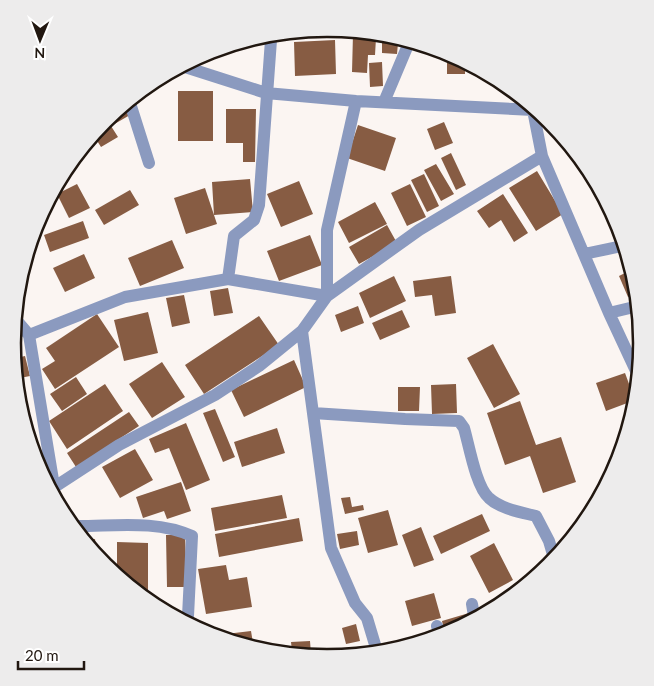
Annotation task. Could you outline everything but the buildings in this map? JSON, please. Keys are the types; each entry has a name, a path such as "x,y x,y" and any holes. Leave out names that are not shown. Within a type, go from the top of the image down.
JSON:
{"street":[{"path":"228,279 234,236 254,220 259,205 271,42"},
{"path":"384,102 407,48"},
{"path":"192,69 266,93 356,101 525,110"},
{"path":"327,296 326,230 356,101"},
{"path":"131,108 149,163"},
{"path":"535,119 542,156 632,362"},
{"path":"57,485 119,445 215,395 259,366 302,331 327,296 419,230 542,156"},
{"path":"584,254 618,247"},
{"path":"30,335 125,297 228,279 327,296"},
{"path":"609,313 630,308"},
{"path":"22,327 30,335 52,477"},
{"path":"302,331 331,548 355,603 367,618 375,645"},
{"path":"313,413 459,421 464,428 482,490 490,499 510,509 536,516 549,540 552,550"},
{"path":"82,526 150,525 185,532 192,536 188,615"}]}
